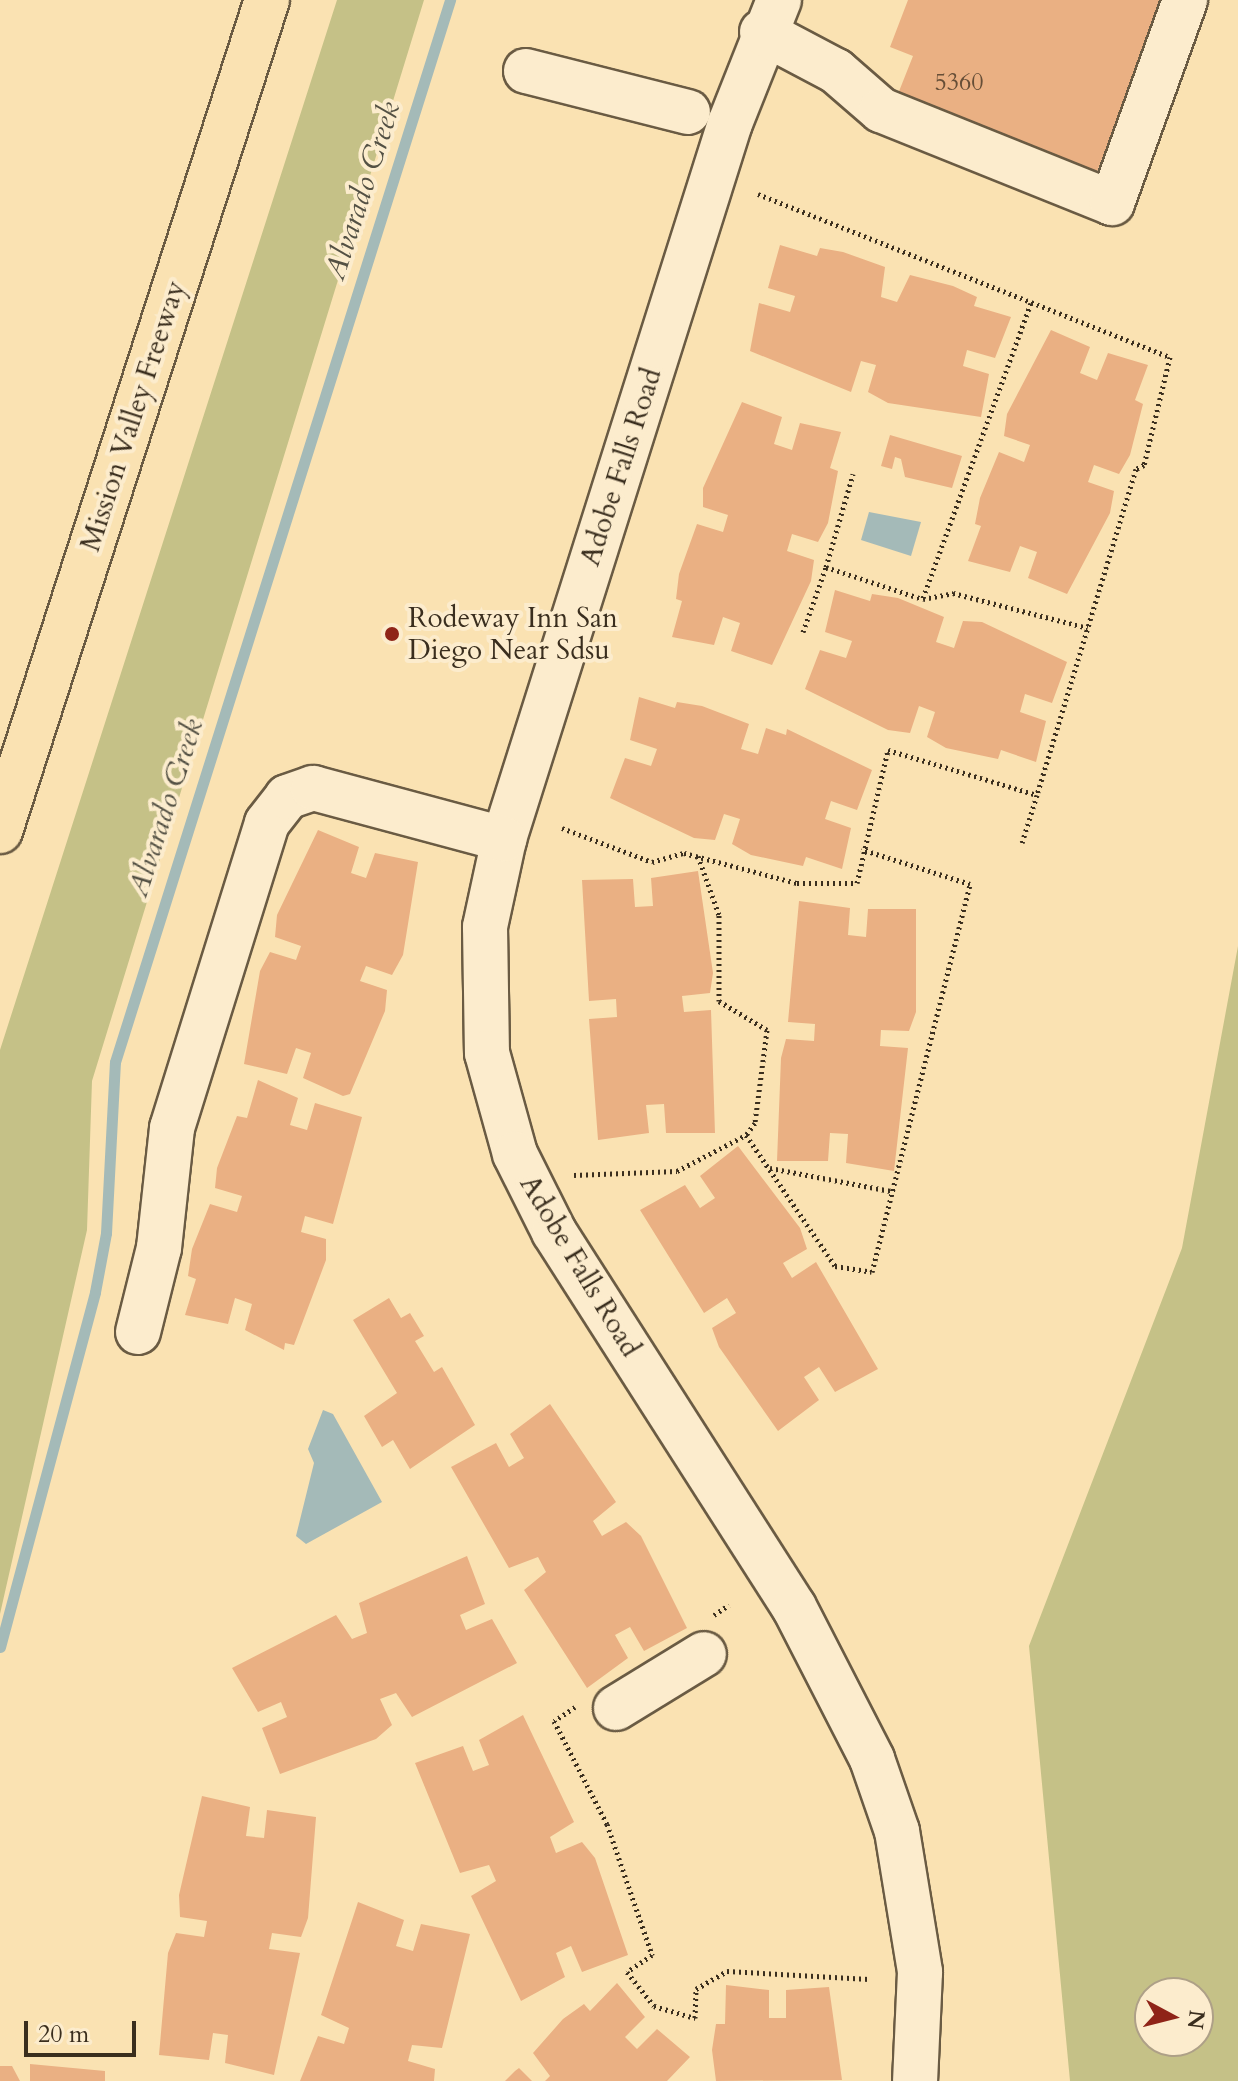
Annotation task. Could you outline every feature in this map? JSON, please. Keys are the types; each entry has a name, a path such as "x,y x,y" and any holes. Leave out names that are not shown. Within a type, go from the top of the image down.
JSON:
{"highway":[{"name":"Mission Valley Freeway","path":"0,831 267,0"}],"street":[{"path":"771,16 881,110 1112,203 1186,0"},
{"name":"Adobe Falls Road","path":"771,16 504,839 485,927 487,1053 515,1154 554,1232 794,1607 872,1759 897,1831 920,1972 915,2081"},
{"path":"526,71 688,112"},
{"path":"138,1332 159,1248 172,1128 267,823 287,797 313,788 504,839"},
{"path":"598,1706 704,1638"}],"path":[{"path":"758,194 1170,357 1144,465 1136,469 1022,843"},
{"path":"923,599 1031,303"},
{"path":"803,632 853,474"},
{"path":"826,567 923,599 953,593 1088,628"},
{"path":"562,828 652,862 698,856 797,883 857,883 861,849 888,750 1037,795"},
{"path":"746,1135 835,1266 872,1272 970,884 861,849"},
{"path":"574,1175 677,1171 746,1135 755,1123 767,1030 719,1001 719,915 698,856"},
{"path":"769,1168 891,1191"},
{"path":"704,1638 729,1605"},
{"path":"598,1706 554,1721 607,1824 652,1955 627,1972 654,2006 695,2018 696,1989 727,1971 869,1979"}],"shaded area":[{"path":"337,0 424,0 92,1081 87,1230 0,1614 0,1050"},
{"path":"1238,946 1238,2081 1070,2081 1029,1646 1182,1248"}],"water":[{"path":"869,512 921,522 911,556 861,540"},
{"path":"323,1410 333,1414 382,1502 306,1544 296,1536 314,1463 308,1449"}],"building":[{"path":"908,0 1165,0 1127,138 1112,133 1093,182 894,104 913,56 890,47"},
{"path":"780,245 817,256 820,248 843,252 885,267 881,297 897,302 910,275 953,286 977,297 974,306 1011,317 995,358 967,350 963,366 989,374 981,417 888,403 868,392 876,365 861,361 851,392 750,351 759,303 790,312 795,296 768,288"},
{"path":"1051,330 1090,347 1080,373 1097,380 1108,353 1148,365 1135,400 1143,404 1130,455 1119,474 1094,465 1088,482 1114,491 1110,513 1067,594 1028,578 1037,552 1020,546 1010,572 968,561 981,526 975,524 980,498 999,452 1024,462 1030,445 1004,436 1007,414"},
{"path":"742,402 782,417 774,444 792,450 800,423 841,432 830,468 838,471 828,523 818,542 792,534 787,551 814,560 811,581 772,665 731,651 740,623 723,617 714,645 672,637 682,601 676,599 679,574 697,524 723,532 728,515 703,507 703,488"},
{"path":"890,435 962,456 952,488 905,477 901,459 895,457 892,469 881,466"},
{"path":"835,590 870,601 872,594 898,598 944,617 936,642 954,648 963,621 982,622 1067,662 1052,703 1025,694 1020,712 1046,721 1036,762 1001,750 998,759 946,748 927,737 935,712 919,706 910,733 888,730 805,689 820,650 846,658 852,641 825,632"},
{"path":"639,697 675,708 677,702 702,706 749,724 741,749 758,754 766,728 786,735 787,729 872,770 857,810 831,801 825,819 851,828 842,869 806,857 803,866 751,855 732,844 740,819 724,814 715,840 694,838 610,798 625,758 651,766 657,749 630,740"},
{"path":"318,830 359,847 351,873 366,878 375,853 418,862 403,955 392,975 366,966 360,981 387,990 385,1011 350,1094 343,1096 303,1078 311,1053 296,1048 287,1074 244,1064 260,971 270,952 296,960 301,946 275,937 277,915"},
{"path":"698,871 713,973 710,993 682,996 684,1012 711,1010 715,1133 666,1133 664,1104 646,1105 649,1133 598,1140 589,1019 617,1017 616,999 589,1001 582,880 633,879 635,907 653,906 651,878"},
{"path":"799,901 850,908 848,935 866,937 868,909 916,909 916,1012 909,1031 881,1030 880,1046 908,1048 894,1171 846,1163 848,1134 830,1133 828,1161 777,1161 781,1058 786,1039 814,1041 815,1024 788,1022"},
{"path":"258,1080 298,1098 290,1125 307,1130 315,1103 362,1117 333,1224 305,1216 301,1232 326,1239 326,1260 294,1345 285,1343 284,1350 245,1330 252,1304 235,1298 228,1324 185,1315 196,1279 188,1276 192,1249 210,1204 237,1212 242,1196 215,1188 217,1168 237,1116 247,1118"},
{"path":"738,1146 800,1228 807,1249 783,1263 792,1278 816,1262 878,1369 835,1392 819,1367 804,1377 819,1400 778,1431 719,1347 712,1328 736,1313 727,1298 704,1313 640,1210 685,1185 700,1208 715,1198 700,1176"},
{"path":"389,1298 401,1318 410,1313 424,1336 415,1341 434,1372 442,1367 475,1425 410,1469 393,1440 382,1447 364,1416 397,1393 353,1320"},
{"path":"550,1404 616,1502 593,1521 602,1536 626,1522 641,1536 687,1628 644,1651 630,1627 615,1635 628,1658 587,1688 524,1590 546,1572 538,1557 509,1568 451,1467 496,1443 509,1467 524,1458 510,1434"},
{"path":"467,1556 485,1604 460,1615 466,1630 492,1619 517,1663 412,1717 396,1693 380,1699 392,1725 376,1739 280,1774 262,1728 287,1717 281,1702 258,1712 232,1668 336,1615 352,1639 367,1633 359,1603"},
{"path":"523,1715 574,1822 550,1837 556,1853 582,1842 595,1858 628,1955 582,1972 571,1946 556,1953 565,1977 521,2001 471,1896 496,1881 489,1865 460,1873 415,1763 463,1746 473,1771 489,1765 479,1740"},
{"path":"202,1796 250,1807 246,1836 264,1838 267,1810 316,1817 308,1918 301,1937 272,1933 269,1949 300,1953 274,2075 225,2063 228,2035 213,2033 209,2060 159,2055 168,1953 176,1933 204,1937 207,1921 180,1917 179,1895"},
{"path":"358,1902 404,1920 396,1946 413,1951 421,1924 470,1934 442,2048 412,2045 408,2061 435,2069 434,2081 300,2081 318,2036 344,2044 349,2028 321,2015"},
{"path":"617,1983 645,2017 625,2037 637,2049 657,2029 690,2057 667,2081 545,2081 550,2076 533,2053 563,2019 584,2004 590,2011"},
{"path":"726,1985 769,1990 769,2018 786,2018 786,1990 829,1987 842,2080 716,2081 712,2050 716,2024 725,2024"},
{"path":"30,2064 105,2071 105,2081 30,2081"},
{"path":"0,2066 12,2066 20,2081 0,2081"},
{"path":"519,2068 532,2081 505,2081 515,2071"}],"waterway":[{"name":"Alvarado Creek","path":"0,1647 95,1292 106,1233 115,1062 450,0"}],"place":[{"name":"Rodeway Inn San Diego Near Sdsu","path":"392,634"}]}
